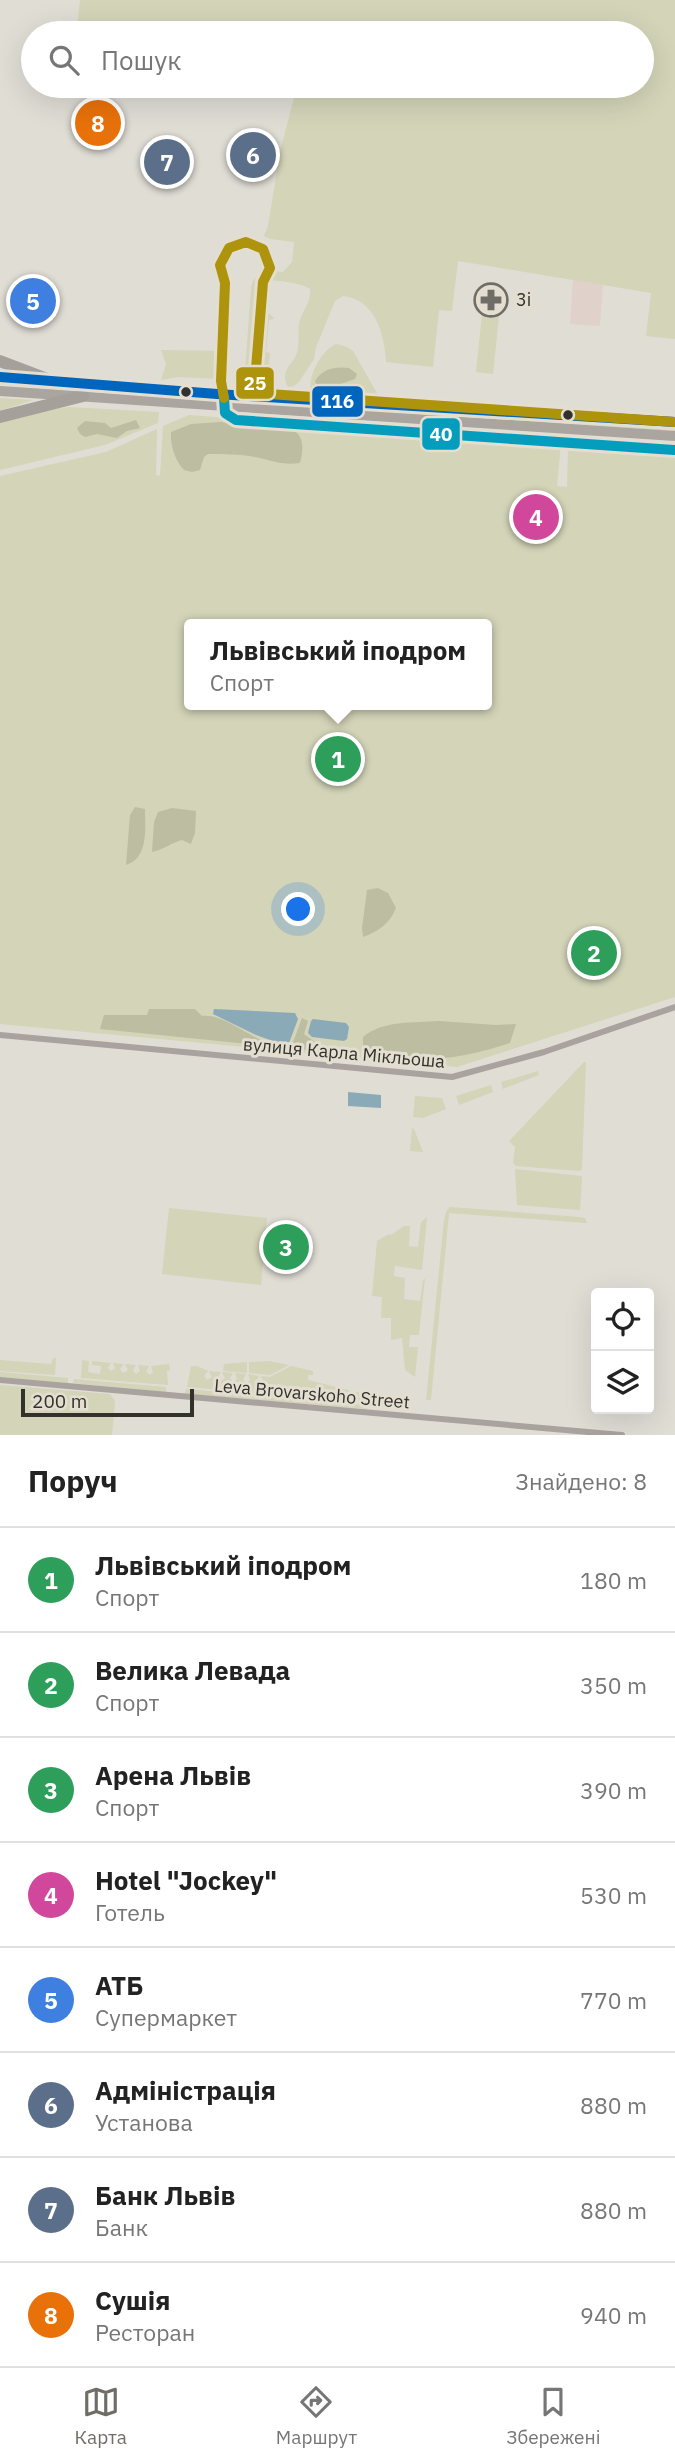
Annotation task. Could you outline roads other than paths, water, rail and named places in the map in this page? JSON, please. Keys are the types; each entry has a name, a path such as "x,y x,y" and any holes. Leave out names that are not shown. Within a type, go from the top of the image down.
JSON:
{"highway":[{"path":"0,361 50,380"},
{"path":"0,417 83,396"}],"main road":[{"path":"0,377 237,400 675,436"},
{"path":"0,391 675,422"}],"street":[{"name":"вулиця Карла Мікльоша","path":"0,1035 452,1077 544,1052 675,1007"},
{"name":"Leva Brovarskoho Street","path":"0,1380 622,1435"}],"water":[{"path":"214,1009 295,1013 298,1019 289,1043 284,1045 213,1014"},
{"path":"313,1019 346,1023 349,1027 347,1039 344,1041 312,1037 308,1033"},
{"path":"348,1092 381,1095 381,1108 348,1106"}],"place":[{"name":"Сушія","path":"98,123"},
{"name":"Адміністрація","path":"253,155"},
{"name":"Банк Львів","path":"167,162"},
{"name":"3і","path":"491,300"},
{"name":"АТБ","path":"33,301"},
{"name":"Hotel \"Jockey\"","path":"536,517"},
{"name":"Львівський іподром","path":"338,759"},
{"name":"Велика Левада","path":"594,953"},
{"name":"Арена Львів","path":"286,1247"}]}
